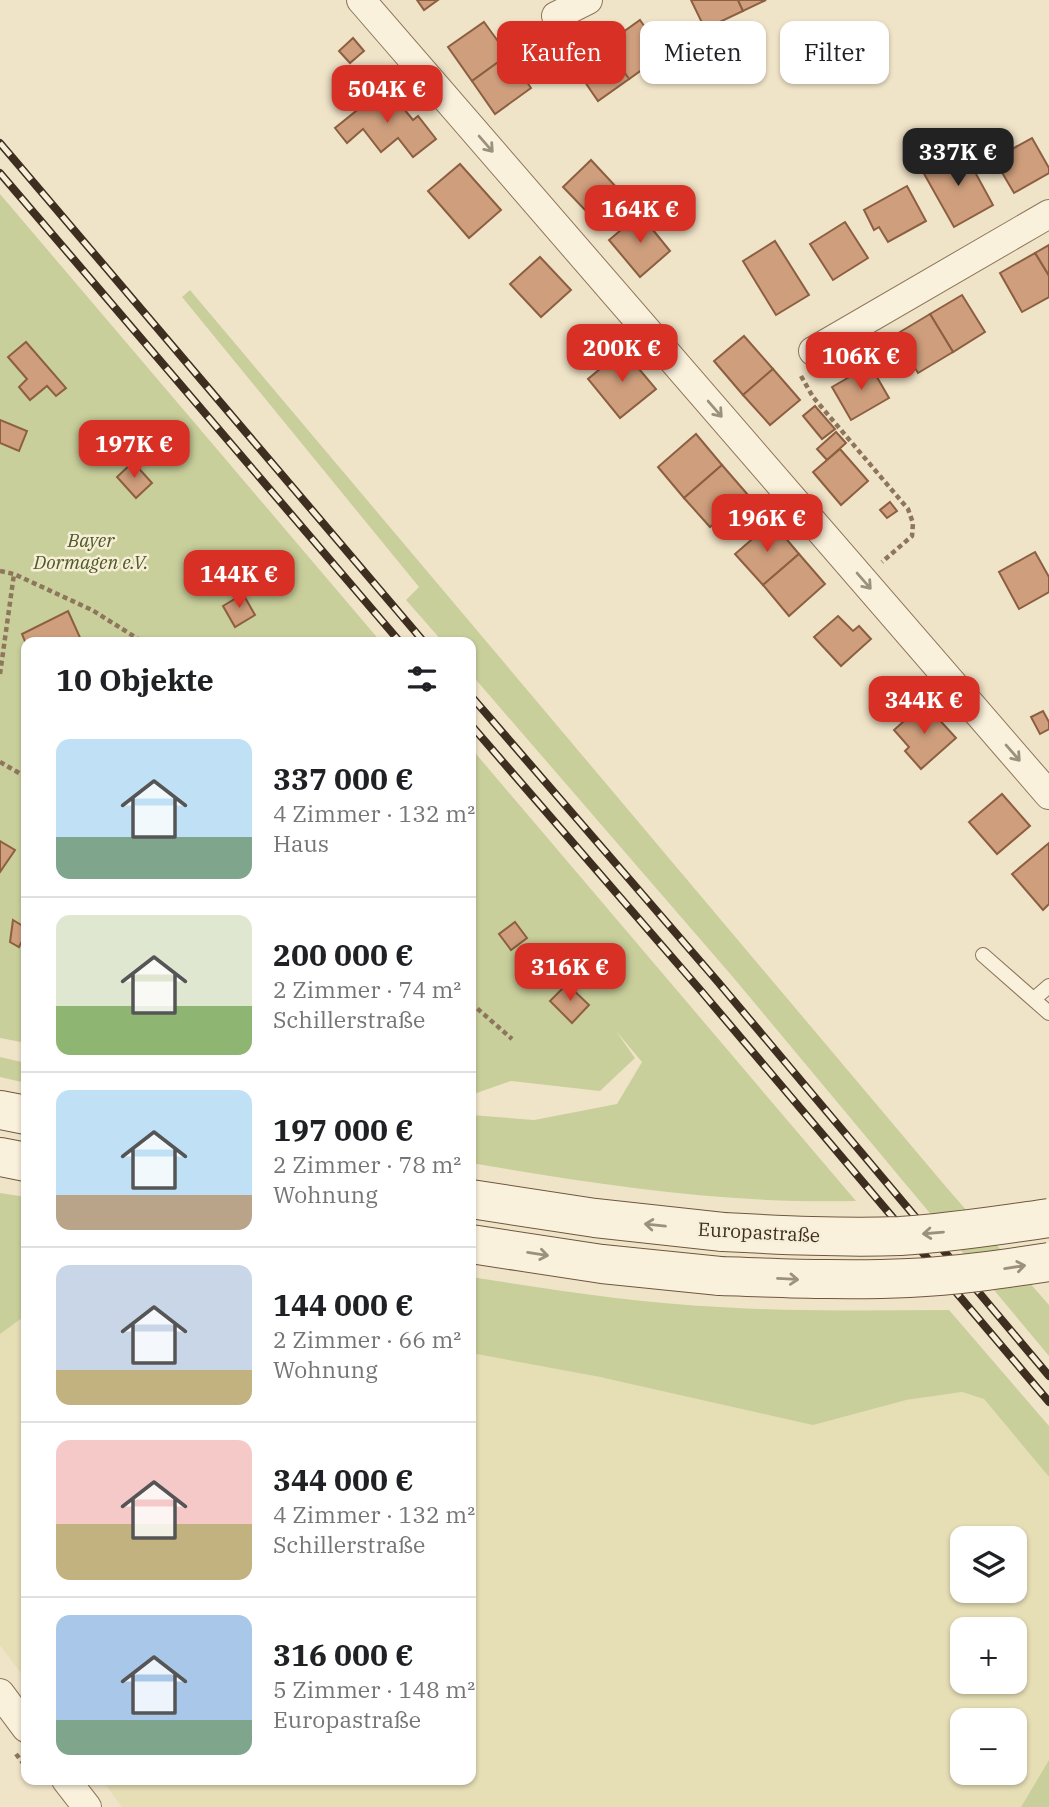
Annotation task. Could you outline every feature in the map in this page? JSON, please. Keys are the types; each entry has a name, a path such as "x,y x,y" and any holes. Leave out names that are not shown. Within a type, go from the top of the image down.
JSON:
{"main road":[{"path":"0,1110 21,1114"},
{"path":"0,1157 21,1160"},
{"name":"Europastraße","path":"476,1200 595,1218 723,1232 814,1236 900,1236 971,1230 1049,1218"},
{"path":"476,1245 602,1264 720,1276 815,1280 910,1278 991,1271 1049,1262"}],"street":[{"path":"361,0 1049,795"},
{"path":"556,16 588,0"},
{"path":"813,351 1049,214"},
{"path":"0,1693 21,1721"},
{"path":"70,1785 87,1807"}],"lane":[{"path":"983,955 1049,1013"},
{"path":"1034,999 1049,986"}],"path":[{"path":"813,351 800,378 908,509 913,523 912,536 862,579"},
{"path":"0,571 14,574 92,610 135,637"},
{"path":"0,674 14,574"},
{"path":"0,762 21,774"},
{"path":"476,1007 512,1039"}],"shaded area":[{"path":"21,1319 21,1673 0,1645 0,1334"},
{"path":"476,1354 600,1377 906,1400 962,1392 983,1398 1049,1477 1049,1760 1021,1807 122,1807 106,1785 476,1785"}],"green space":[{"name":"Bayer Dormagen e.V.","path":"0,194 377,637 21,637 21,1042 0,1038"},
{"path":"190,290 947,1188 1049,1305 1049,1356 732,976 476,680 476,637 439,637 406,600 419,587 182,297"},
{"path":"476,754 856,1201 710,1196 567,1179 476,1164 476,1115 534,1120 617,1104 642,1062 616,1031 635,1058 600,1091 511,1081 476,1093"},
{"path":"0,1057 21,1062 21,1082 0,1077"},
{"path":"0,1193 21,1196 21,1319 0,1334"},
{"path":"476,1278 689,1305 749,1309 949,1310 1049,1426 1049,1477 984,1399 962,1392 906,1400 813,1425 600,1377 476,1354"},
{"path":"1049,1760 1049,1807 1021,1807"}],"building":[{"path":"417,0 438,0 424,10"},
{"path":"691,0 738,0 743,11 722,21 701,21"},
{"path":"738,0 766,0 743,11"},
{"path":"641,21 640,71 629,79 626,75 626,30"},
{"path":"484,22 497,40 497,63 472,81 448,47"},
{"path":"353,38 364,51 350,63 339,51"},
{"path":"497,63 497,84 528,84 531,88 495,114 472,81"},
{"path":"586,84 622,84 598,101"},
{"path":"386,87 413,120 418,116 436,139 413,157 398,138 381,152 363,129 347,143 335,128"},
{"path":"1032,138 1049,168 1049,173 1014,193 994,159"},
{"path":"963,150 993,205 954,227 923,172"},
{"path":"591,160 618,189 590,215 563,187"},
{"path":"460,164 501,210 469,238 428,191"},
{"path":"907,186 926,221 888,242 879,227 874,230 864,210"},
{"path":"633,205 640,214 621,230 610,218"},
{"path":"640,214 670,251 640,277 609,240"},
{"path":"845,222 868,258 833,280 810,244"},
{"path":"775,241 809,295 776,315 743,261"},
{"path":"1049,245 1049,276 1035,253"},
{"path":"1035,253 1049,276 1049,297 1022,312 1000,273"},
{"path":"540,257 571,290 541,317 510,284"},
{"path":"962,295 985,332 953,352 930,314"},
{"path":"930,314 953,352 918,373 895,335"},
{"path":"744,336 773,369 743,395 714,361"},
{"path":"26,342 66,388 56,396 47,386 30,400 19,387 27,379 8,357"},
{"path":"623,350 656,389 620,418 588,379"},
{"path":"870,365 889,398 851,420 832,387"},
{"path":"773,369 800,400 770,425 743,395"},
{"path":"815,406 835,429 822,439 803,416"},
{"path":"0,420 27,431 19,451 0,443"},
{"path":"836,432 846,443 827,460 817,449"},
{"path":"696,434 722,465 684,498 658,467"},
{"path":"840,449 868,481 841,505 813,472"},
{"path":"133,462 152,483 136,498 117,477"},
{"path":"722,465 748,495 710,527 684,498"},
{"path":"890,502 897,511 887,518 880,510"},
{"path":"772,522 799,554 763,585 735,554"},
{"path":"1035,552 1049,577 1049,592 1019,609 999,572"},
{"path":"799,554 825,584 789,616 763,585"},
{"path":"243,594 255,615 235,627 223,606"},
{"path":"68,611 80,637 23,637 22,634"},
{"path":"838,616 853,631 859,626 871,639 841,666 814,637"},
{"path":"924,703 956,738 921,769 905,751 909,747 894,730"},
{"path":"1043,711 1049,722 1049,729 1040,734 1031,717"},
{"path":"1002,794 1030,826 997,854 969,822"},
{"path":"0,841 15,850 0,872"},
{"path":"1049,843 1049,904 1043,910 1012,874"},
{"path":"13,920 21,925 21,943 19,947 10,942"},
{"path":"515,922 527,938 511,950 499,934"},
{"path":"567,984 589,1005 572,1023 550,1001"}],"railway":[{"path":"0,143 420,637"},
{"path":"0,173 396,637"},
{"path":"476,702 718,982 1049,1376"},
{"path":"476,731 702,992 1049,1402"}]}
